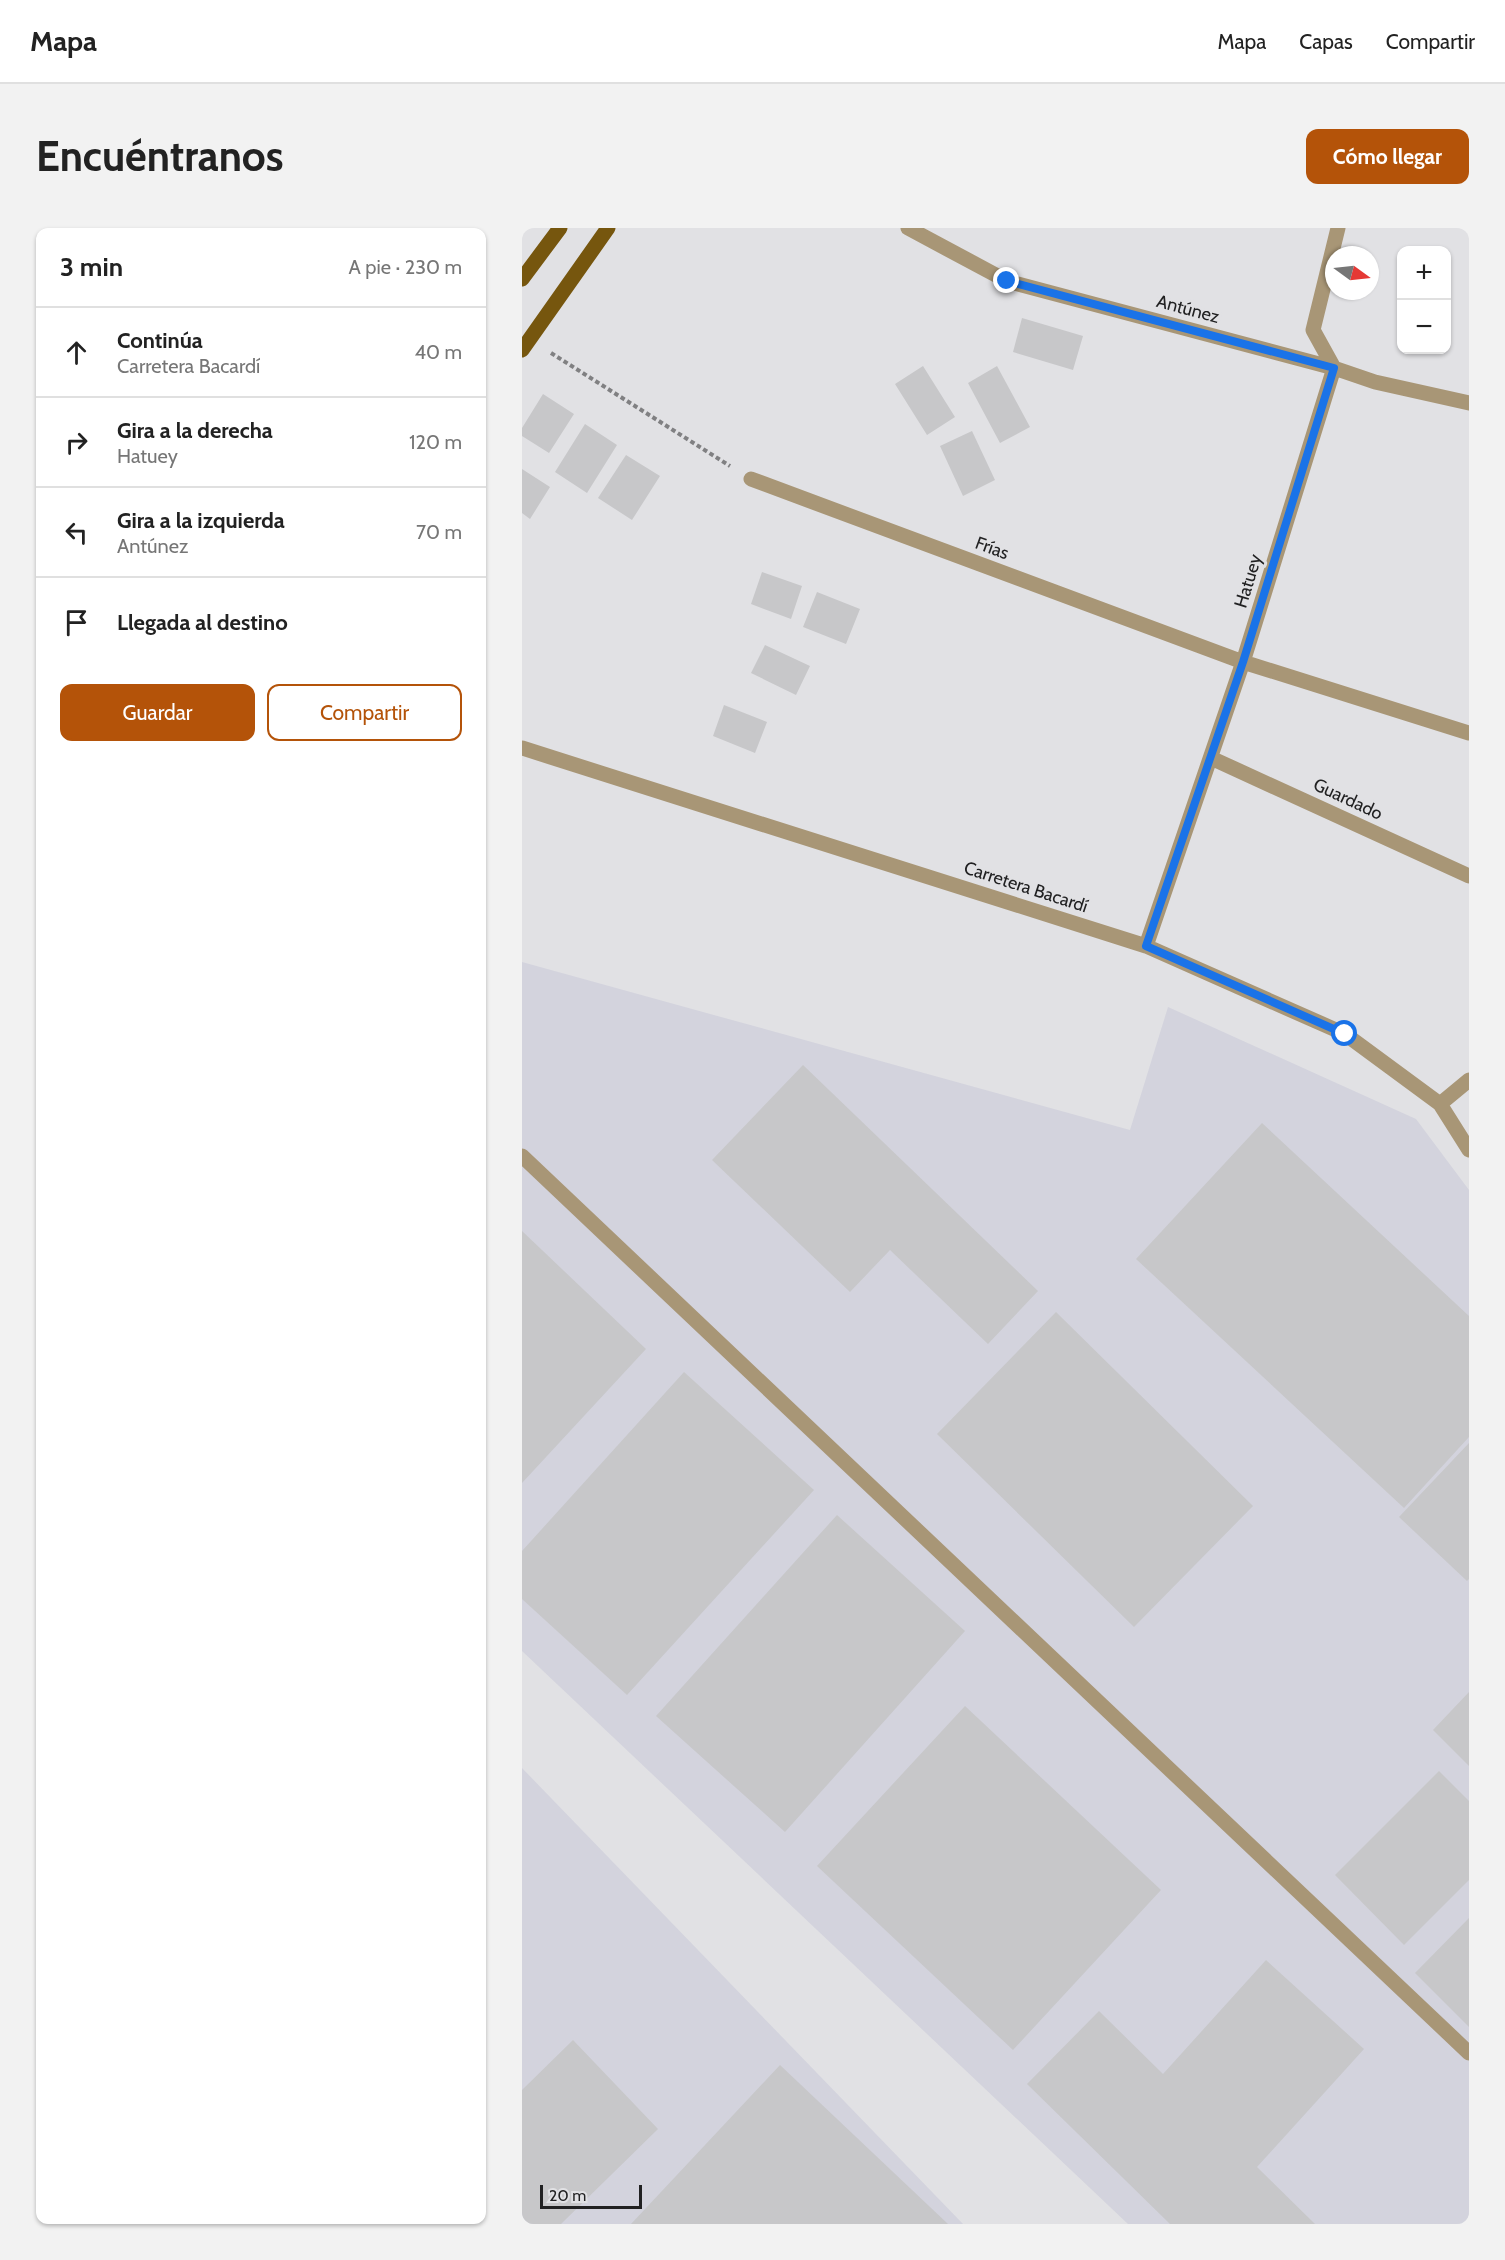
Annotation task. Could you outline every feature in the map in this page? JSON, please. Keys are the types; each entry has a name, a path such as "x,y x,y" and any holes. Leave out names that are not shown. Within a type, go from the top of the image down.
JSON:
{"main road":[{"path":"522,279 560,228"},
{"path":"526,345 608,228"}],"street":[{"name":"Antúnez","path":"908,228 1007,281 1334,368 1375,382 1469,403"},
{"path":"1334,368 1313,330 1338,228"},
{"name":"Hatuey","path":"1146,946 1243,662 1334,368"},
{"name":"Frías","path":"751,479 1243,662 1469,733"},
{"name":"Carretera Bacardí","path":"522,748 1146,946 1345,1034 1440,1104 1469,1150"},
{"name":"Guardado","path":"1211,758 1469,876"},
{"path":"1440,1104 1469,1080"},
{"path":"522,1156 1469,2053"}],"path":[{"path":"526,345 751,479"}],"shaded area":[{"path":"522,962 1130,1130 1168,1007 1416,1119 1469,1190 1469,2224 1128,2224 522,1651"},
{"path":"522,1768 963,2224 522,2224"}],"building":[{"path":"1022,318 1083,336 1073,370 1013,352"},
{"path":"923,366 955,417 927,435 895,384"},
{"path":"997,366 1030,427 1000,443 968,383"},
{"path":"543,394 574,414 549,453 522,436 522,428"},
{"path":"585,424 617,445 587,493 555,472"},
{"path":"972,431 995,480 963,496 940,446"},
{"path":"626,455 660,476 632,520 598,498"},
{"path":"522,469 550,487 530,519 522,513"},
{"path":"762,572 802,586 791,619 751,604"},
{"path":"817,592 860,609 846,644 803,627"},
{"path":"765,645 810,666 796,695 751,673"},
{"path":"724,705 767,722 755,753 713,736"},
{"path":"803,1065 1038,1291 988,1344 890,1250 850,1292 712,1160"},
{"path":"1262,1123 1469,1316 1469,1437 1404,1508 1136,1259"},
{"path":"522,1231 646,1349 522,1483"},
{"path":"1056,1312 1253,1506 1134,1627 937,1434"},
{"path":"684,1372 814,1490 627,1695 522,1599 522,1551"},
{"path":"1469,1443 1469,1579 1467,1581 1399,1517"},
{"path":"837,1515 965,1631 785,1832 656,1716"},
{"path":"1469,1692 1469,1766 1433,1730"},
{"path":"965,1706 1161,1890 1013,2050 817,1866"},
{"path":"1439,1771 1469,1801 1469,1880 1404,1945 1335,1875"},
{"path":"1469,1918 1469,2027 1415,1973"},
{"path":"1266,1960 1364,2049 1257,2167 1315,2224 1170,2224 1027,2084 1099,2011 1163,2074"},
{"path":"573,2040 658,2129 561,2224 524,2224 522,2222 522,2090"},
{"path":"780,2065 948,2224 631,2224"}],"route":[{"path":"1007,281 1334,368 1243,662 1146,946 1345,1034"}]}
